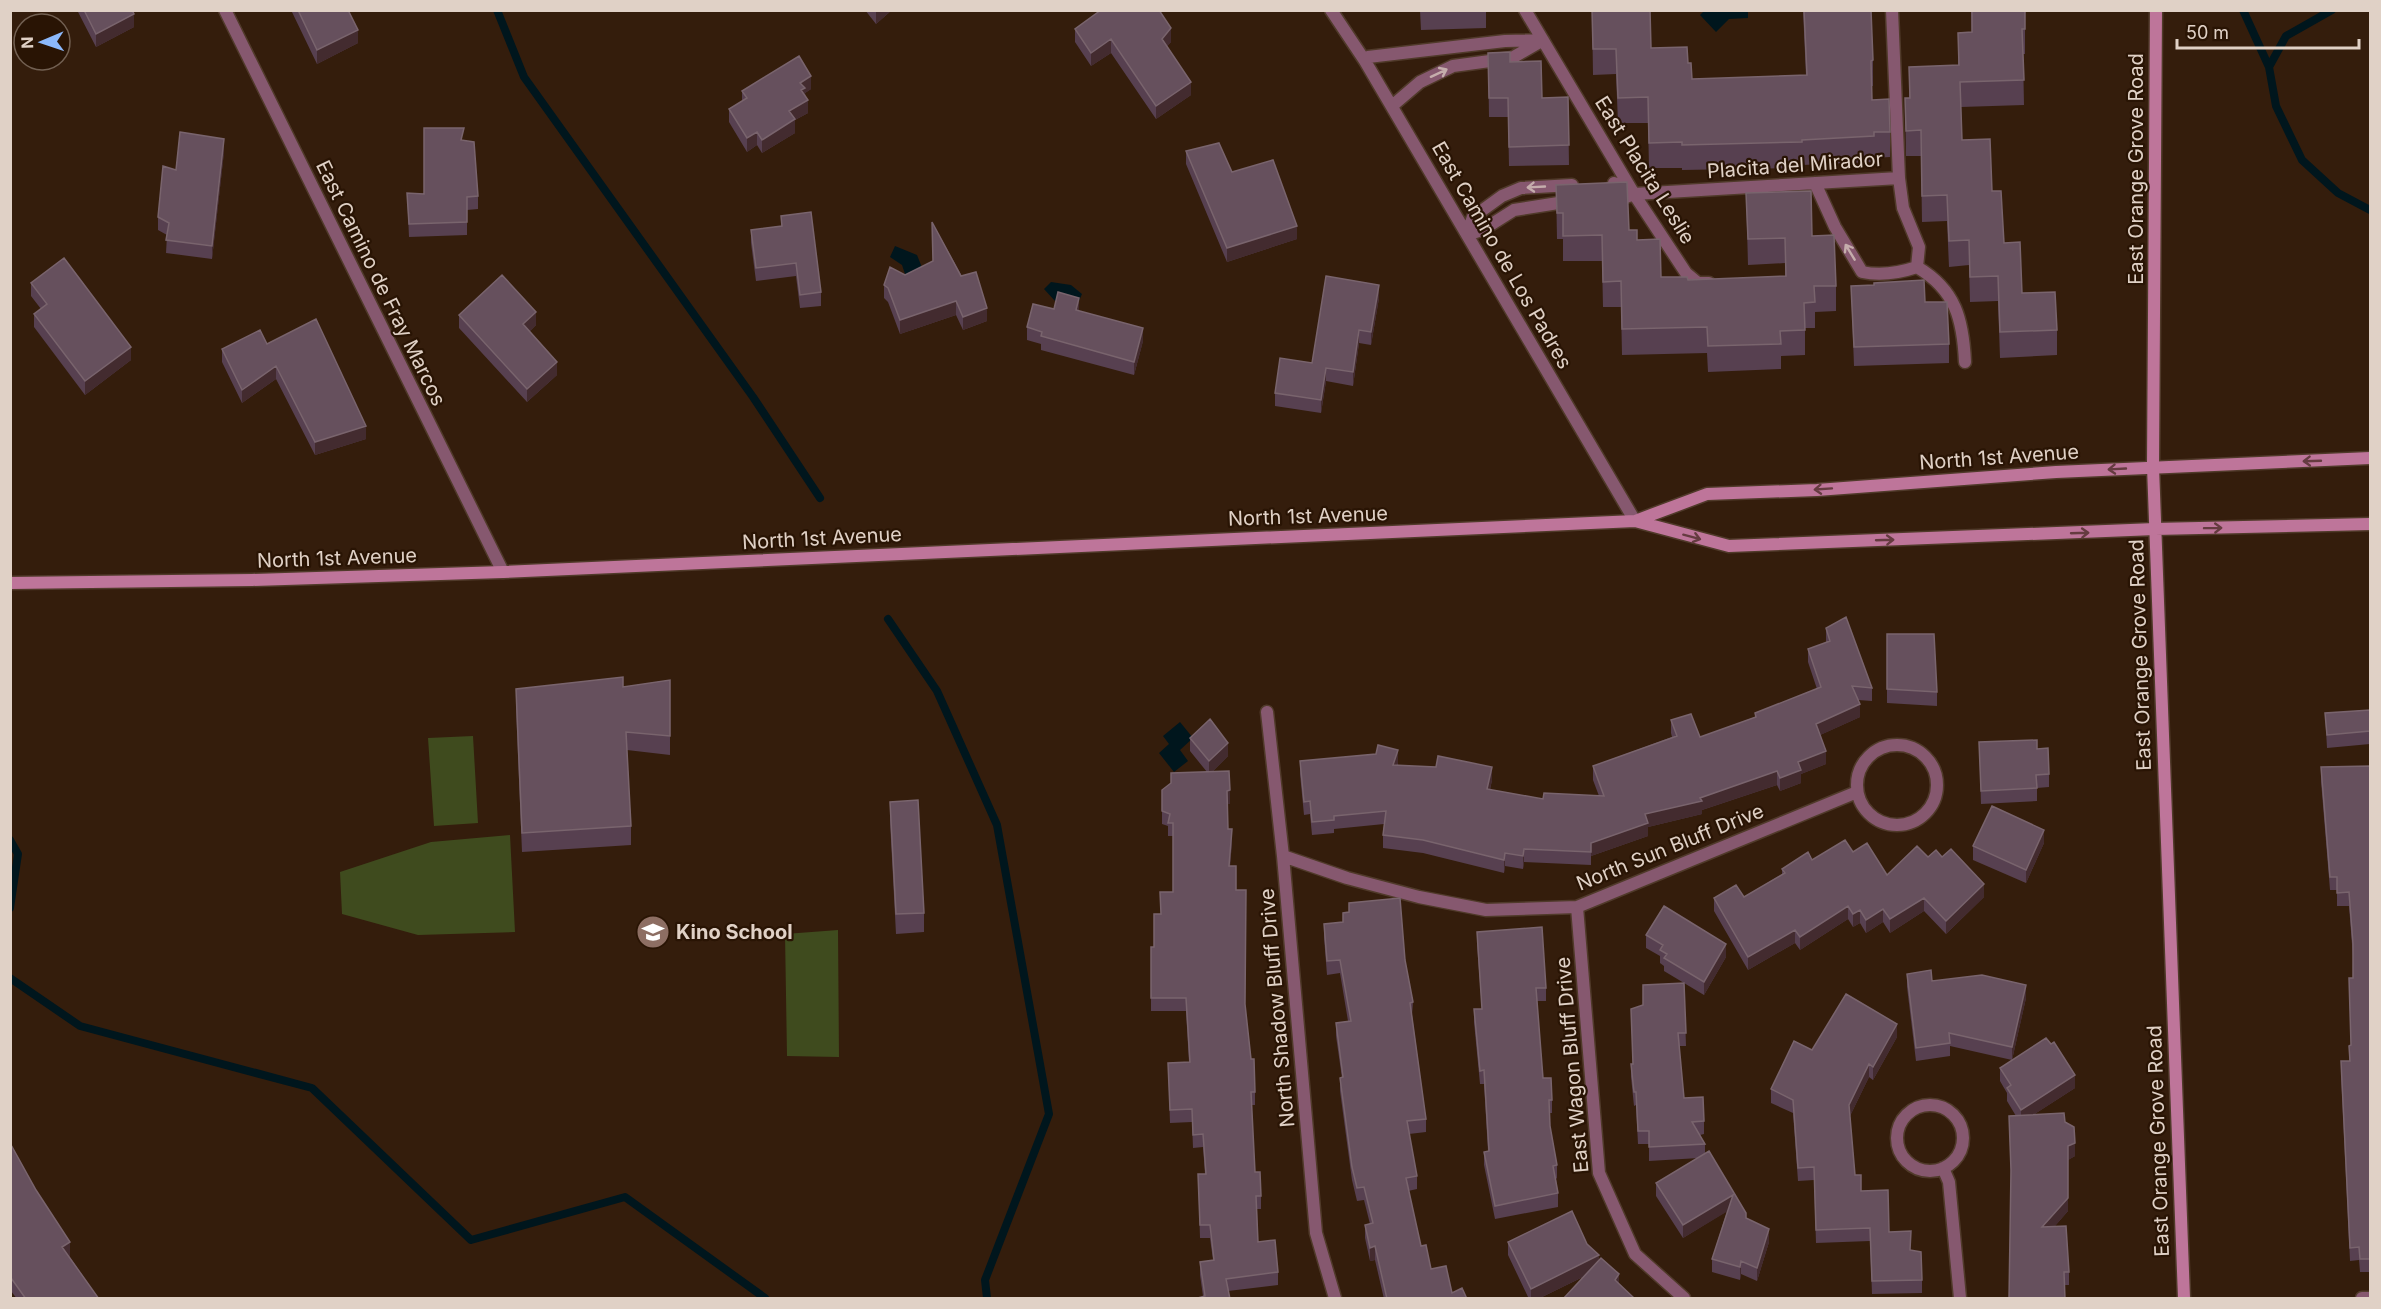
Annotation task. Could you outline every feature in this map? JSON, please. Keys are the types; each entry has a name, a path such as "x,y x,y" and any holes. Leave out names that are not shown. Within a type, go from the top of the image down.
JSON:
{"main road":[{"name":"East Orange Grove Road","path":"2156,10 2152,467 2184,1299"},
{"name":"North 1st Avenue","path":"1635,521 1707,494 1817,490 2152,467 2370,458"},
{"name":"North 1st Avenue","path":"10,583 252,580 503,573 1635,521 1729,546 2155,529 2370,524"}],"street":[{"name":"East Camino de Fray Marcos","path":"225,10 503,573"},
{"name":"East Camino de Los Padres","path":"1331,10 1392,106 1635,521"},
{"name":"East Placita Leslie","path":"1526,10 1634,194 1686,273 1698,283 1718,282"},
{"name":"Placita del Mirador","path":"1601,200 1623,198 1634,194 1899,177 1892,10"},
{"path":"1365,61 1368,57 1482,43 1543,40"},
{"path":"1392,106 1420,82 1453,66 1512,58 1543,40"},
{"path":"1899,177 1903,208 1919,247 1917,267"},
{"name":"Placita del Mirador","path":"1467,235 1473,217 1502,196 1521,188 1612,183 1634,194"},
{"path":"1815,183 1835,227 1862,272 1875,275 1917,267"},
{"path":"1467,235 1484,229 1514,210 1558,202 1579,201"},
{"path":"1917,267 1941,287 1958,311 1964,337 1965,362"},
{"name":"North Shadow Bluff Drive","path":"1267,712 1283,856 1316,1233 1335,1299"},
{"path":"1896,745 1910,747 1921,753 1931,763 1936,776 1937,790 1926,814 1903,825 1891,825 1869,814 1861,804 1857,792 1862,765 1871,754 1896,745"},
{"name":"North Sun Bluff Drive","path":"1283,856 1347,878 1419,897 1486,910 1577,907 1857,792"},
{"name":"East Wagon Bluff Drive","path":"1577,907 1599,1173 1635,1254 1684,1299"},
{"path":"1924,1105 1945,1108 1960,1123 1962,1144 1952,1162 1943,1168 1921,1170 1911,1165 1903,1157 1898,1147 1897,1136 1900,1125 1914,1108 1924,1105"},
{"path":"1943,1168 1949,1182 1960,1299"},
{"path":"2362,1299 2370,1298"}],"green space":[{"path":"473,736 478,823 434,826 428,738"},
{"path":"510,835 515,932 418,935 342,914 340,872 431,842"},
{"path":"838,930 839,1057 787,1056 785,934"}],"water":[{"path":"1704,11 1748,11 1748,18 1729,19 1716,32 1700,15"},
{"path":"895,246 917,255 923,270 906,277 902,265 890,257"},
{"path":"1051,282 1071,285 1082,294 1078,303 1055,301 1044,289"},
{"path":"1180,722 1193,738 1180,750 1188,761 1174,772 1159,753 1169,744 1163,736"}],"building":[{"path":"84,10 132,10 134,14 96,34"},
{"path":"298,10 348,10 358,30 317,50"},
{"path":"1101,10 1159,10 1171,28 1162,39 1191,82 1156,106 1111,39 1091,53 1075,29"},
{"path":"1592,10 1650,10 1651,48 1687,47 1692,79 1807,75 1804,10 1871,10 1872,100 1889,99 1890,132 1874,132 1874,136 1802,140 1802,142 1682,145 1682,142 1649,143 1648,97 1618,98 1616,49 1593,49"},
{"path":"1972,10 2025,10 2025,29 2022,29 2024,80 1960,82 1962,140 1990,139 1992,191 2001,191 2004,243 2020,242 2022,293 2055,292 2057,330 2000,332 1998,276 1970,277 1969,240 1949,241 1947,195 1922,196 1921,130 1906,131 1905,98 1910,98 1909,67 1959,65 1958,33 1972,32"},
{"path":"1510,52 1510,62 1541,61 1542,98 1568,97 1569,145 1509,147 1508,98 1489,98 1488,53"},
{"path":"799,56 811,76 800,83 805,88 801,90 808,100 789,111 795,119 762,140 757,132 747,138 729,109 747,98 742,91"},
{"path":"424,128 464,128 461,140 474,142 478,196 467,197 467,222 409,224 407,193 424,194"},
{"path":"180,132 224,139 212,246 166,240 169,223 158,217 163,166 176,170"},
{"path":"1219,143 1232,172 1273,160 1297,226 1227,248 1186,151"},
{"path":"1627,182 1629,230 1637,230 1637,240 1660,239 1661,277 1687,277 1688,280 1786,276 1785,238 1748,239 1746,193 1811,191 1812,236 1834,235 1836,286 1814,286 1815,302 1804,303 1805,330 1780,331 1781,344 1708,346 1707,327 1622,329 1621,281 1603,282 1602,235 1563,236 1563,213 1557,213 1556,185"},
{"path":"811,212 821,292 800,295 796,263 756,268 751,230 782,226 781,216"},
{"path":"932,222 961,276 976,272 987,308 963,317 956,301 900,320 888,288 884,285 890,267 905,275 933,261"},
{"path":"64,258 131,347 85,381 34,314 47,304 31,283"},
{"path":"502,275 536,312 523,324 557,362 527,389 459,315"},
{"path":"1326,276 1379,285 1371,332 1359,330 1353,372 1326,368 1321,400 1275,393 1280,358 1312,363"},
{"path":"1924,280 1925,302 1947,302 1949,344 1854,347 1851,286"},
{"path":"1058,292 1079,298 1076,310 1143,328 1134,362 1041,336 1042,332 1027,327 1033,304 1054,309"},
{"path":"316,319 366,426 315,442 276,366 242,390 222,349 260,330 267,344"},
{"path":"1846,617 1872,688 1852,686 1860,704 1816,724 1826,751 1798,762 1801,770 1780,778 1777,771 1700,798 1702,801 1645,814 1648,823 1591,843 1591,852 1524,849 1523,856 1505,853 1504,860 1423,840 1383,835 1386,811 1334,816 1334,820 1312,822 1310,801 1304,802 1300,761 1376,754 1378,745 1398,750 1393,765 1436,767 1438,756 1492,767 1487,789 1543,799 1544,793 1604,796 1593,766 1677,736 1671,720 1691,714 1700,737 1756,717 1755,713 1821,687 1808,649 1830,641 1826,628"},
{"path":"1887,634 1934,634 1937,692 1887,689"},
{"path":"623,677 623,687 670,680 670,736 626,732 631,826 522,833 516,689"},
{"path":"2370,710 2370,731 2327,735 2325,713"},
{"path":"1210,719 1228,743 1209,761 1190,738"},
{"path":"2037,740 2037,749 2048,748 2049,774 2036,775 2037,788 1981,791 1979,742"},
{"path":"2370,766 2370,1259 2360,1259 2359,1247 2350,1248 2341,1061 2350,1061 2349,1046 2351,1045 2349,978 2353,978 2353,944 2349,892 2337,893 2337,877 2330,877 2321,767"},
{"path":"1229,771 1228,829 1232,829 1229,866 1236,866 1236,890 1246,890 1245,1004 1251,1059 1254,1059 1255,1092 1251,1092 1255,1172 1260,1172 1261,1196 1256,1196 1258,1242 1275,1240 1278,1272 1226,1279 1230,1299 1194,1299 1205,1296 1200,1262 1214,1260 1210,1225 1200,1225 1198,1174 1206,1174 1203,1134 1193,1135 1192,1109 1170,1110 1168,1063 1190,1062 1186,998 1151,998 1151,947 1154,947 1154,914 1161,914 1160,892 1173,892 1173,823 1168,823 1170,814 1162,811 1162,790 1171,783 1171,773"},
{"path":"918,800 924,913 896,914 890,802"},
{"path":"1992,806 2044,830 2026,870 1973,846"},
{"path":"1845,840 1853,852 1867,843 1887,875 1917,846 1928,857 1936,850 1942,857 1951,849 1984,884 1946,921 1924,898 1890,919 1883,909 1866,920 1860,910 1853,914 1848,906 1800,937 1795,930 1748,957 1714,898 1736,885 1744,897 1785,873 1782,869 1808,852 1812,860"},
{"path":"1400,898 1405,960 1413,1002 1410,1003 1426,1119 1407,1121 1417,1176 1406,1178 1421,1246 1426,1245 1431,1269 1446,1266 1452,1293 1462,1288 1467,1299 1387,1299 1375,1246 1370,1248 1365,1225 1373,1223 1364,1187 1357,1188 1352,1167 1340,1078 1343,1077 1336,1023 1351,1021 1340,960 1327,961 1324,924 1343,922 1343,913 1349,912 1349,903"},
{"path":"1664,906 1726,944 1704,982 1664,958 1667,954 1660,950 1663,945 1646,935"},
{"path":"1542,927 1546,988 1536,988 1543,1078 1551,1078 1550,1126 1557,1165 1553,1166 1558,1193 1495,1206 1484,1152 1489,1151 1484,1070 1480,1071 1474,1009 1482,1009 1477,932"},
{"path":"1931,970 1932,981 1982,975 2026,985 2012,1047 1949,1033 1950,1043 1916,1048 1907,974"},
{"path":"1684,983 1686,1033 1678,1033 1684,1098 1703,1097 1704,1121 1692,1122 1705,1144 1649,1147 1649,1131 1638,1131 1636,1092 1634,1092 1631,1064 1633,1064 1631,1009 1643,1005 1643,985"},
{"path":"1846,994 1897,1024 1873,1067 1869,1064 1849,1105 1855,1175 1861,1175 1861,1191 1888,1190 1889,1232 1911,1231 1910,1250 1921,1252 1922,1280 1872,1281 1870,1228 1816,1230 1814,1167 1798,1168 1793,1100 1771,1089 1794,1041 1812,1050"},
{"path":"2046,1038 2051,1044 2054,1042 2075,1075 2021,1110 2007,1088 2011,1085 2000,1068"},
{"path":"2064,1113 2065,1122 2074,1127 2075,1143 2068,1146 2068,1198 2042,1227 2066,1226 2069,1272 2064,1272 2065,1299 2009,1299 2011,1170 2009,1116"},
{"path":"10,1143 36,1190 70,1242 62,1247 99,1299 26,1299 10,1279"},
{"path":"1709,1151 1746,1213 1746,1218 1769,1229 1757,1268 1741,1261 1740,1267 1712,1259 1733,1195 1683,1225 1656,1183"},
{"path":"1572,1211 1587,1244 1599,1255 1531,1289 1508,1242"},
{"path":"1601,1258 1619,1274 1615,1280 1635,1299 1563,1299"}],"waterway":[{"path":"497,10 524,77 753,397 820,498"},
{"path":"2243,10 2269,67"},
{"path":"2332,10 2286,36 2269,67 2276,106 2302,160 2338,193 2370,210"},
{"path":"888,619 937,691 997,825 1049,1114 985,1280 987,1298"},
{"path":"10,840 18,854 10,908"},
{"path":"10,978 80,1026 312,1088 471,1240 625,1197 765,1298"}],"place":[{"name":"Kino School","path":"653,932"}]}
